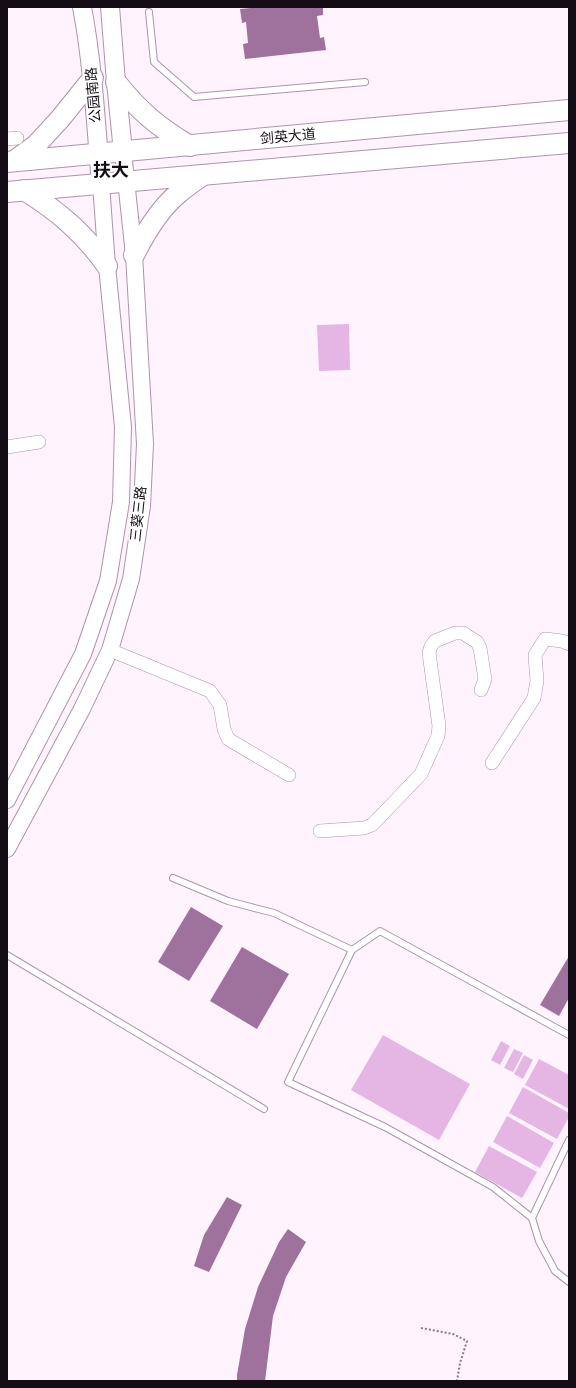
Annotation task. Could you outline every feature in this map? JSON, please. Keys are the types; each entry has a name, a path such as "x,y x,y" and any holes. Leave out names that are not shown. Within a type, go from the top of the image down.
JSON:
{"main road":[{"name":"公园南路","path":"82,7 88,36 93,78 101,184"},
{"name":"公园南路","path":"110,7 116,82 124,152"},
{"path":"11,162 36,145 60,119 93,78"},
{"path":"116,82 133,104 150,119 167,132 190,146"},
{"name":"剑英大道","path":"11,162 569,110"},
{"path":"15,191 569,143"},
{"path":"134,254 145,234 179,192 203,175"},
{"path":"15,191 58,212 95,248 107,266"}],"street":[{"name":"三葵三路","path":"7,849 82,709 110,650 131,579 142,499 145,444 134,254 124,152"},
{"name":"三葵三路","path":"7,800 83,654 108,581 121,502 123,427 107,266 101,184"},
{"path":"7,447 38,442"},
{"path":"320,831 364,828 372,825 421,774 438,736 439,726 429,653 431,646 435,641 455,633 463,634 477,642 480,648 484,679 481,690"},
{"path":"492,763 534,698 537,681 535,655 545,639 562,641 569,644"},
{"path":"110,650 210,691 220,705 224,729 228,740 289,775"}],"lane":[{"path":"148,12 154,62 194,97 365,82"},
{"path":"173,878 228,901 274,913 352,950"},
{"path":"569,1035 380,931 352,950 288,1082 385,1127 493,1187 532,1218 539,1240 555,1271 569,1282"},
{"path":"7,955 264,1109"},
{"path":"532,1218 569,1140"}],"path":[{"path":"421,1328 453,1334 467,1341 460,1363 457,1381"}],"shaded area":[{"path":"349,324 350,370 319,371 317,325"},
{"path":"383,1035 470,1084 439,1140 351,1090"},
{"path":"501,1041 510,1046 500,1065 491,1060"},
{"path":"514,1049 523,1053 513,1072 504,1068"},
{"path":"524,1055 533,1060 523,1079 514,1074"},
{"path":"539,1059 569,1075 569,1109 525,1085"},
{"path":"523,1087 569,1113 569,1117 557,1139 509,1113"},
{"path":"507,1116 554,1143 540,1168 493,1142"},
{"path":"489,1146 537,1172 522,1198 475,1172"}],"building":[{"path":"262,7 323,7 323,15 317,16 320,38 324,37 326,50 245,59 243,44 248,43 246,22 242,23 240,9"},
{"path":"191,907 223,926 189,981 158,962"},
{"path":"242,947 289,974 257,1029 210,1001"},
{"path":"569,956 569,998 559,1016 540,1005"},
{"path":"227,1197 242,1205 209,1272 194,1266 204,1235"},
{"path":"288,1229 306,1242 286,1277 273,1316 265,1381 237,1381 245,1329 258,1287 279,1242"}],"district":[{"name":"扶大","path":"111,171"}]}
